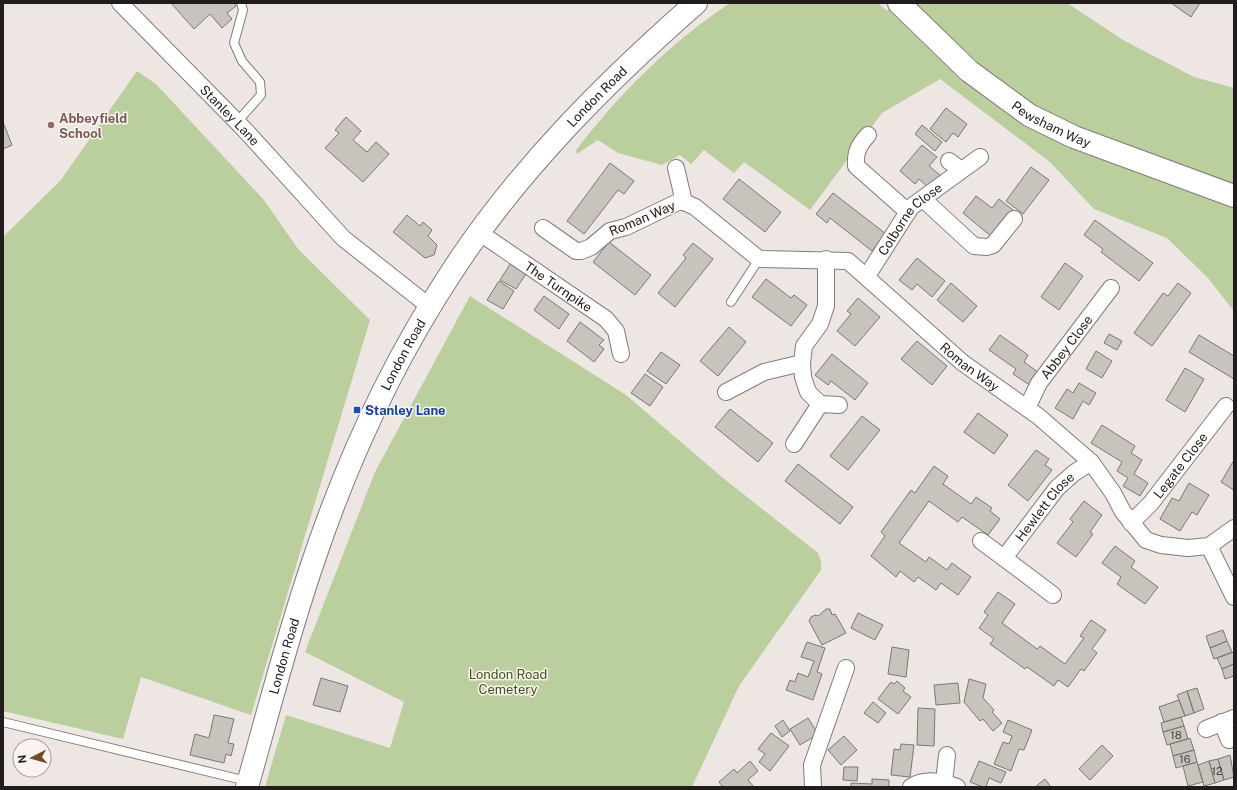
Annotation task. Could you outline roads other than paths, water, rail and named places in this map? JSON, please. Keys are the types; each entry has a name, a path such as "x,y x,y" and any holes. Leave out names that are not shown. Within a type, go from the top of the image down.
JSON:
{"street":[{"name":"Stanley Lane","path":"120,3 236,122 343,238 430,307"},
{"name":"London Road","path":"248,784 286,649 312,565 357,448 408,342 452,271 519,181 563,132 622,72 696,3"},
{"name":"Pewsham Way","path":"899,3 969,71 1029,115 1074,137 1234,196"},
{"path":"868,135 859,145 855,156 856,166 908,212"},
{"name":"Colborne Close","path":"867,276 911,207 923,199 955,165 980,157"},
{"name":"Roman Way","path":"676,168 684,202"},
{"path":"923,199 974,246 987,247 993,245 1014,219"},
{"name":"Roman Way","path":"543,228 576,251 581,252 591,247 610,231 626,227 678,202 684,202 695,207 760,259 848,260 963,362 1027,408 1060,434 1091,462 1131,523 1146,540 1161,545 1188,548 1209,546"},
{"name":"The Turnpike","path":"480,233 606,319 616,331 621,354"},
{"path":"826,259 826,306 820,324 804,346 802,363 803,377 808,392 820,404 839,405"},
{"name":"Abbey Close","path":"1027,408 1039,383 1111,288"},
{"path":"726,392 764,372 802,363"},
{"path":"794,444 820,404"},
{"name":"Legate Close","path":"1131,523 1151,503 1226,406"},
{"name":"Hewlett Close","path":"1004,558 1057,488 1074,472 1091,462"},
{"path":"1234,528 1209,546 1234,597"},
{"path":"981,541 1053,595"},
{"path":"813,787 812,766 846,668"},
{"path":"1206,729 1228,720 1229,740"},
{"path":"911,787 917,782 950,784 947,755"}],"lane":[{"path":"236,122 261,95 260,82 242,61 234,43 243,10 241,3"},
{"path":"731,302 760,259"},
{"path":"3,722 248,784"}],"place":[{"name":"Abbeyfield School","path":"51,125"},
{"name":"Stanley Lane","path":"357,410"}],"park label":[{"name":"London Road Cemetery","path":"508,682"}]}
